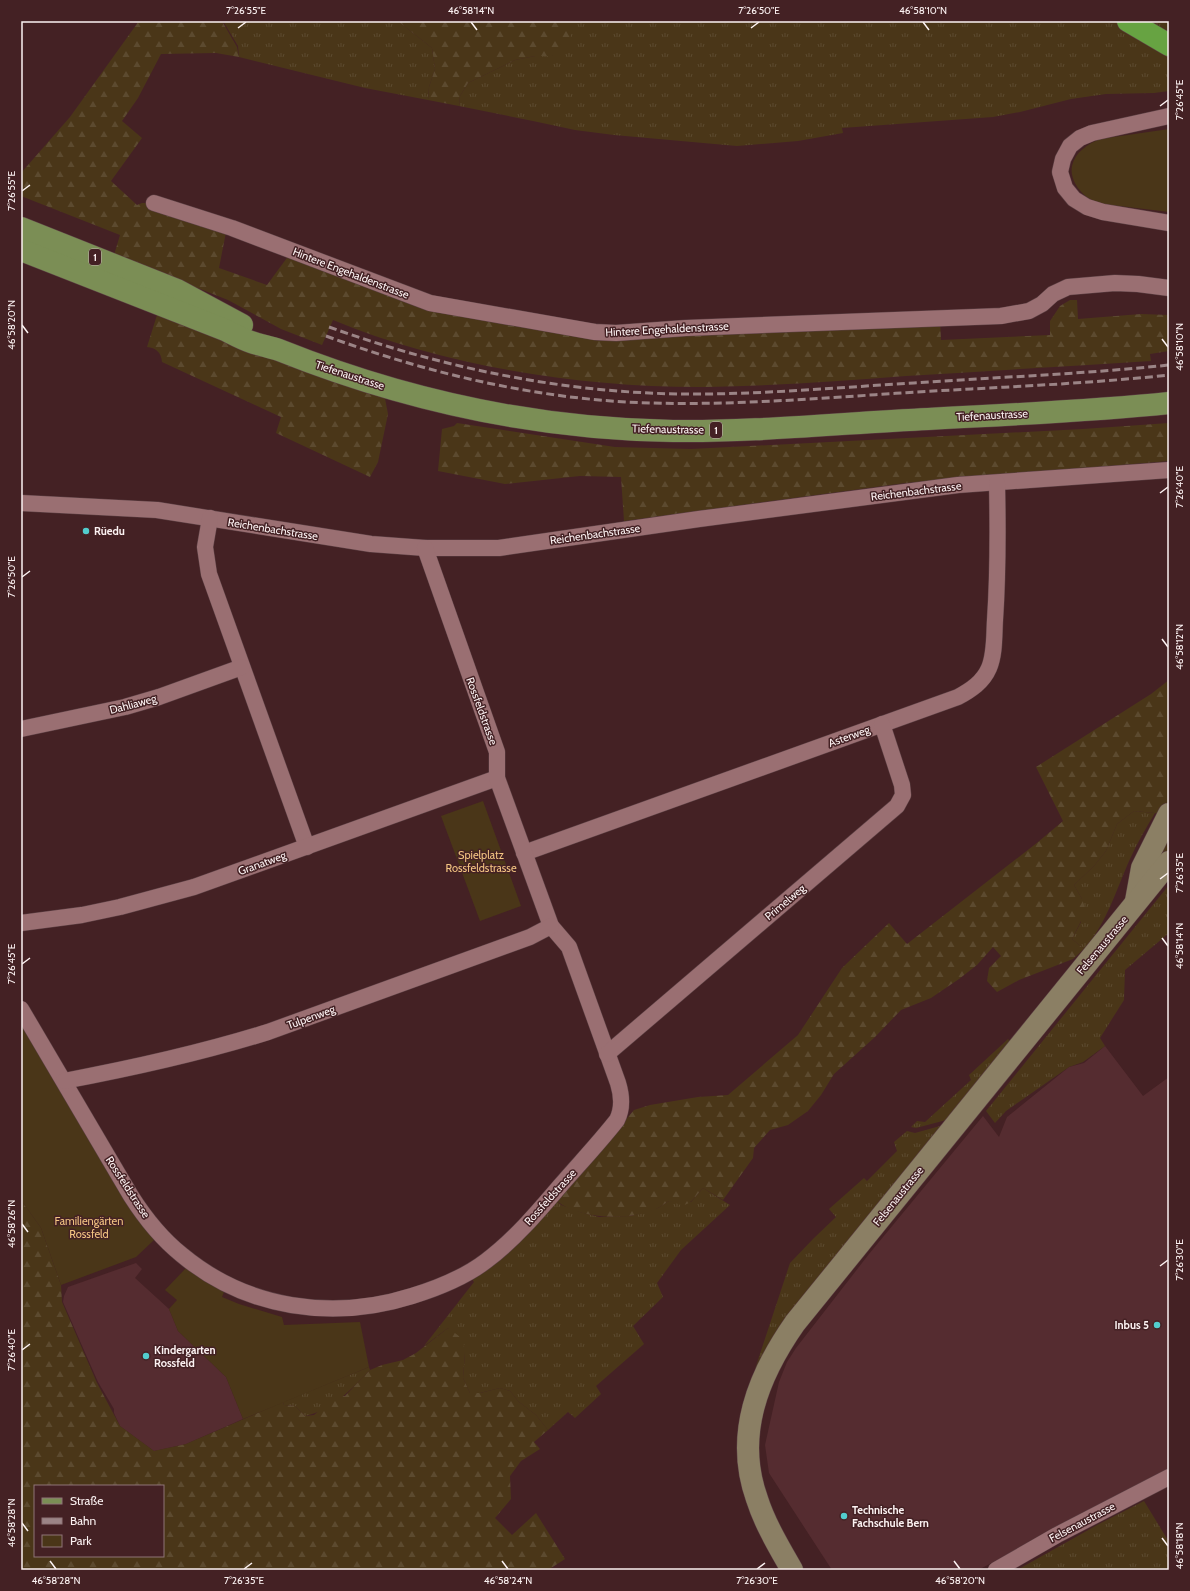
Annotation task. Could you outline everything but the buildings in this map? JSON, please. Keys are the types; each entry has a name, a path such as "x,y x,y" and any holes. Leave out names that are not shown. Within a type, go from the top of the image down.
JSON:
{"highway":[{"path":"1128,21 1169,45"}],"main road":[{"name":"Tiefenaustrasse","path":"21,228 177,290 234,320 274,348"},
{"name":"Tiefenaustrasse","path":"21,250 225,330 248,341 274,348 310,362 379,385 439,401 529,419 568,424 674,431 749,429 1085,410 1169,403"}],"street":[{"path":"1169,116 1092,133 1080,138 1070,146 1063,159 1060,172 1066,188 1074,199 1087,207 1103,212 1169,223"},
{"name":"Hintere Engehaldenstrasse","path":"154,203 232,228 430,303 595,332 616,333 694,328 1002,316 1029,311 1042,304 1053,294 1068,287 1115,283 1169,288"},
{"name":"Reichenbachstrasse","path":"21,503 157,510 352,542 425,548 499,548 958,485 1169,470"},
{"name":"Asterweg","path":"524,853 966,693 978,684 988,669 993,652 996,600 997,483"},
{"path":"210,518 205,547 207,567 307,847"},
{"name":"Rossfeldstrasse","path":"21,1008 134,1202 142,1213 163,1237 182,1255 206,1272 234,1287 267,1300 303,1308 330,1309 368,1306 396,1301 447,1283 477,1267 531,1220 613,1124 619,1115 622,1102 620,1089 569,947 551,926 524,853 497,778 497,752 425,548"},
{"name":"Dahliaweg","path":"21,729 125,707 242,666"},
{"name":"Primelweg","path":"607,1054 897,806 903,795 902,785 882,724"},
{"name":"Granatweg","path":"21,923 82,915 135,903 194,887 497,778"},
{"path":"1135,904 1142,868 1169,814"},
{"name":"Felsenaustrasse","path":"792,1570 771,1533 761,1510 753,1486 748,1453 752,1408 768,1366 779,1346 795,1323 1169,862"},
{"name":"Tulpenweg","path":"64,1081 160,1062 235,1043 530,937 551,926"},
{"name":"Felsenaustrasse","path":"996,1570 1057,1534 1169,1478"}],"shaded area":[{"path":"1105,1046 1143,1096 1169,1077 1169,1472 978,1570 832,1570 769,1473 765,1445 779,1382 787,1362 796,1348 869,1254 983,1116 999,1137 1007,1117 1069,1067 1084,1063"},
{"name":"Kindergarten Rossfeld","path":"136,1263 142,1269 135,1278 169,1309 178,1331 226,1377 243,1419 186,1444 154,1451 120,1426 114,1413 114,1409 98,1382 63,1302 68,1287"}],"green space":[{"path":"139,21 222,21 237,47 239,57 216,53 161,54 138,98 122,121 142,138 111,181 137,205 149,203 227,227 219,268 267,285 292,251 390,290 571,329 940,318 941,340 1050,335 1050,321 1060,306 1070,300 1077,300 1078,319 1141,314 1169,315 1169,351 1150,354 1151,361 757,386 707,387 613,384 517,372 422,350 333,320 322,345 281,329 228,300 114,255 120,235 21,196 21,173 70,117"},
{"path":"223,21 399,22 432,48 435,69 429,87 428,100 365,88 239,57 238,46"},
{"path":"394,21 571,21 571,35 569,46 552,56 535,56 515,60 468,83 460,96 459,106 428,100 429,87 435,69 432,48 399,22"},
{"path":"571,21 1169,21 1169,91 1154,93 1106,94 1071,99 993,117 842,128 843,133 798,141 737,146 575,130 459,106 460,96 468,83 515,60 535,56 552,56 571,35"},
{"path":"1169,129 1169,212 1099,203 1091,200 1081,192 1073,177 1072,166 1079,153 1091,143 1100,139"},
{"path":"157,315 276,341 381,378 388,414 378,462 370,477 276,433 281,417 162,362 158,351 147,347"},
{"path":"457,423 615,447 691,449 1083,429 1169,423 1169,461 905,483 624,521 621,477 580,476 505,484 438,471 442,429 454,426"},
{"path":"1169,680 1169,860 1134,903 1167,818 1155,813 1134,811 1117,824 1106,851 1094,866 1074,885 1082,899 1086,911 1072,939 1084,949 1073,959 1019,980 997,992 987,981 989,968 1001,956 993,947 977,965 959,979 931,998 901,1010 875,1037 834,1074 821,1095 808,1111 788,1125 770,1130 754,1148 753,1158 723,1200 703,1188 686,1205 669,1201 658,1208 647,1212 621,1217 592,1215 579,1212 557,1201 634,1110 650,1105 698,1097 728,1095 798,1035 842,968 889,923 907,944 1063,821 1036,767 1151,694"},
{"name":"Spielplatz Rossfeldstrasse","path":"483,801 521,906 480,921 441,816"},
{"path":"1134,811 1155,813 1133,853 1105,917 1092,939 1084,949 1072,939 1081,922 1082,899 1074,885 1094,866 1106,851 1117,824"},
{"path":"1169,885 1169,933 1125,970 1124,1000 1100,1038 1105,1046 1083,1062 1069,1067 1006,1111 995,1123 986,1111"},
{"name":"Familiengärten Rossfeld","path":"21,1024 154,1240 136,1257 61,1285 41,1228 21,1200"},
{"path":"1022,1028 1008,1049 1005,1046 997,1056 1000,1059 950,1119 916,1128 911,1127 917,1121 925,1122 971,1080 969,1075 1008,1039 1011,1042 1017,1034 1016,1033"},
{"path":"947,1124 778,1331 755,1369 790,1263 836,1217 829,1209 864,1178 867,1181 897,1151 894,1142 907,1131 915,1133"},
{"path":"703,1188 730,1205 681,1250 657,1283 663,1297 633,1326 644,1344 596,1386 601,1394 575,1418 568,1412 548,1430 536,1415 519,1402 510,1391 500,1388 480,1393 470,1393 463,1378 465,1353 448,1328 424,1346 474,1282 472,1279 557,1201 561,1205 599,1217 631,1216 658,1208 669,1201 691,1202"},
{"path":"21,1200 41,1228 61,1285 62,1302 97,1383 120,1426 154,1451 186,1444 283,1402 284,1405 295,1406 305,1416 314,1415 335,1397 345,1396 370,1370 382,1365 403,1360 416,1353 448,1328 463,1339 465,1353 463,1378 470,1393 480,1393 500,1388 510,1391 519,1402 536,1415 548,1430 534,1442 540,1449 521,1461 510,1476 511,1499 495,1518 512,1535 536,1513 565,1559 548,1570 21,1570"},
{"path":"186,1268 224,1292 222,1297 239,1304 282,1317 284,1325 360,1322 369,1367 243,1419 226,1377 178,1331 169,1309 177,1300 165,1290"},
{"path":"369,1367 370,1370 348,1392 324,1409 305,1416 295,1406 284,1405 283,1402"},
{"path":"1144,1501 1169,1542 1169,1570 1017,1570 1099,1524"}],"railway":[{"path":"329,327 375,343 422,356 516,378 612,391 660,394 786,391 1073,373 1169,365"},
{"path":"326,336 362,349 436,371 473,380 549,394 626,402 735,403 1074,383 1169,375"}],"place":[{"name":"Rüedu","path":"86,531"},
{"name":"Inbus 5","path":"1157,1325"},
{"name":"Kindergarten Rossfeld","path":"146,1356"},
{"name":"Technische Fachschule Bern","path":"844,1516"}]}
